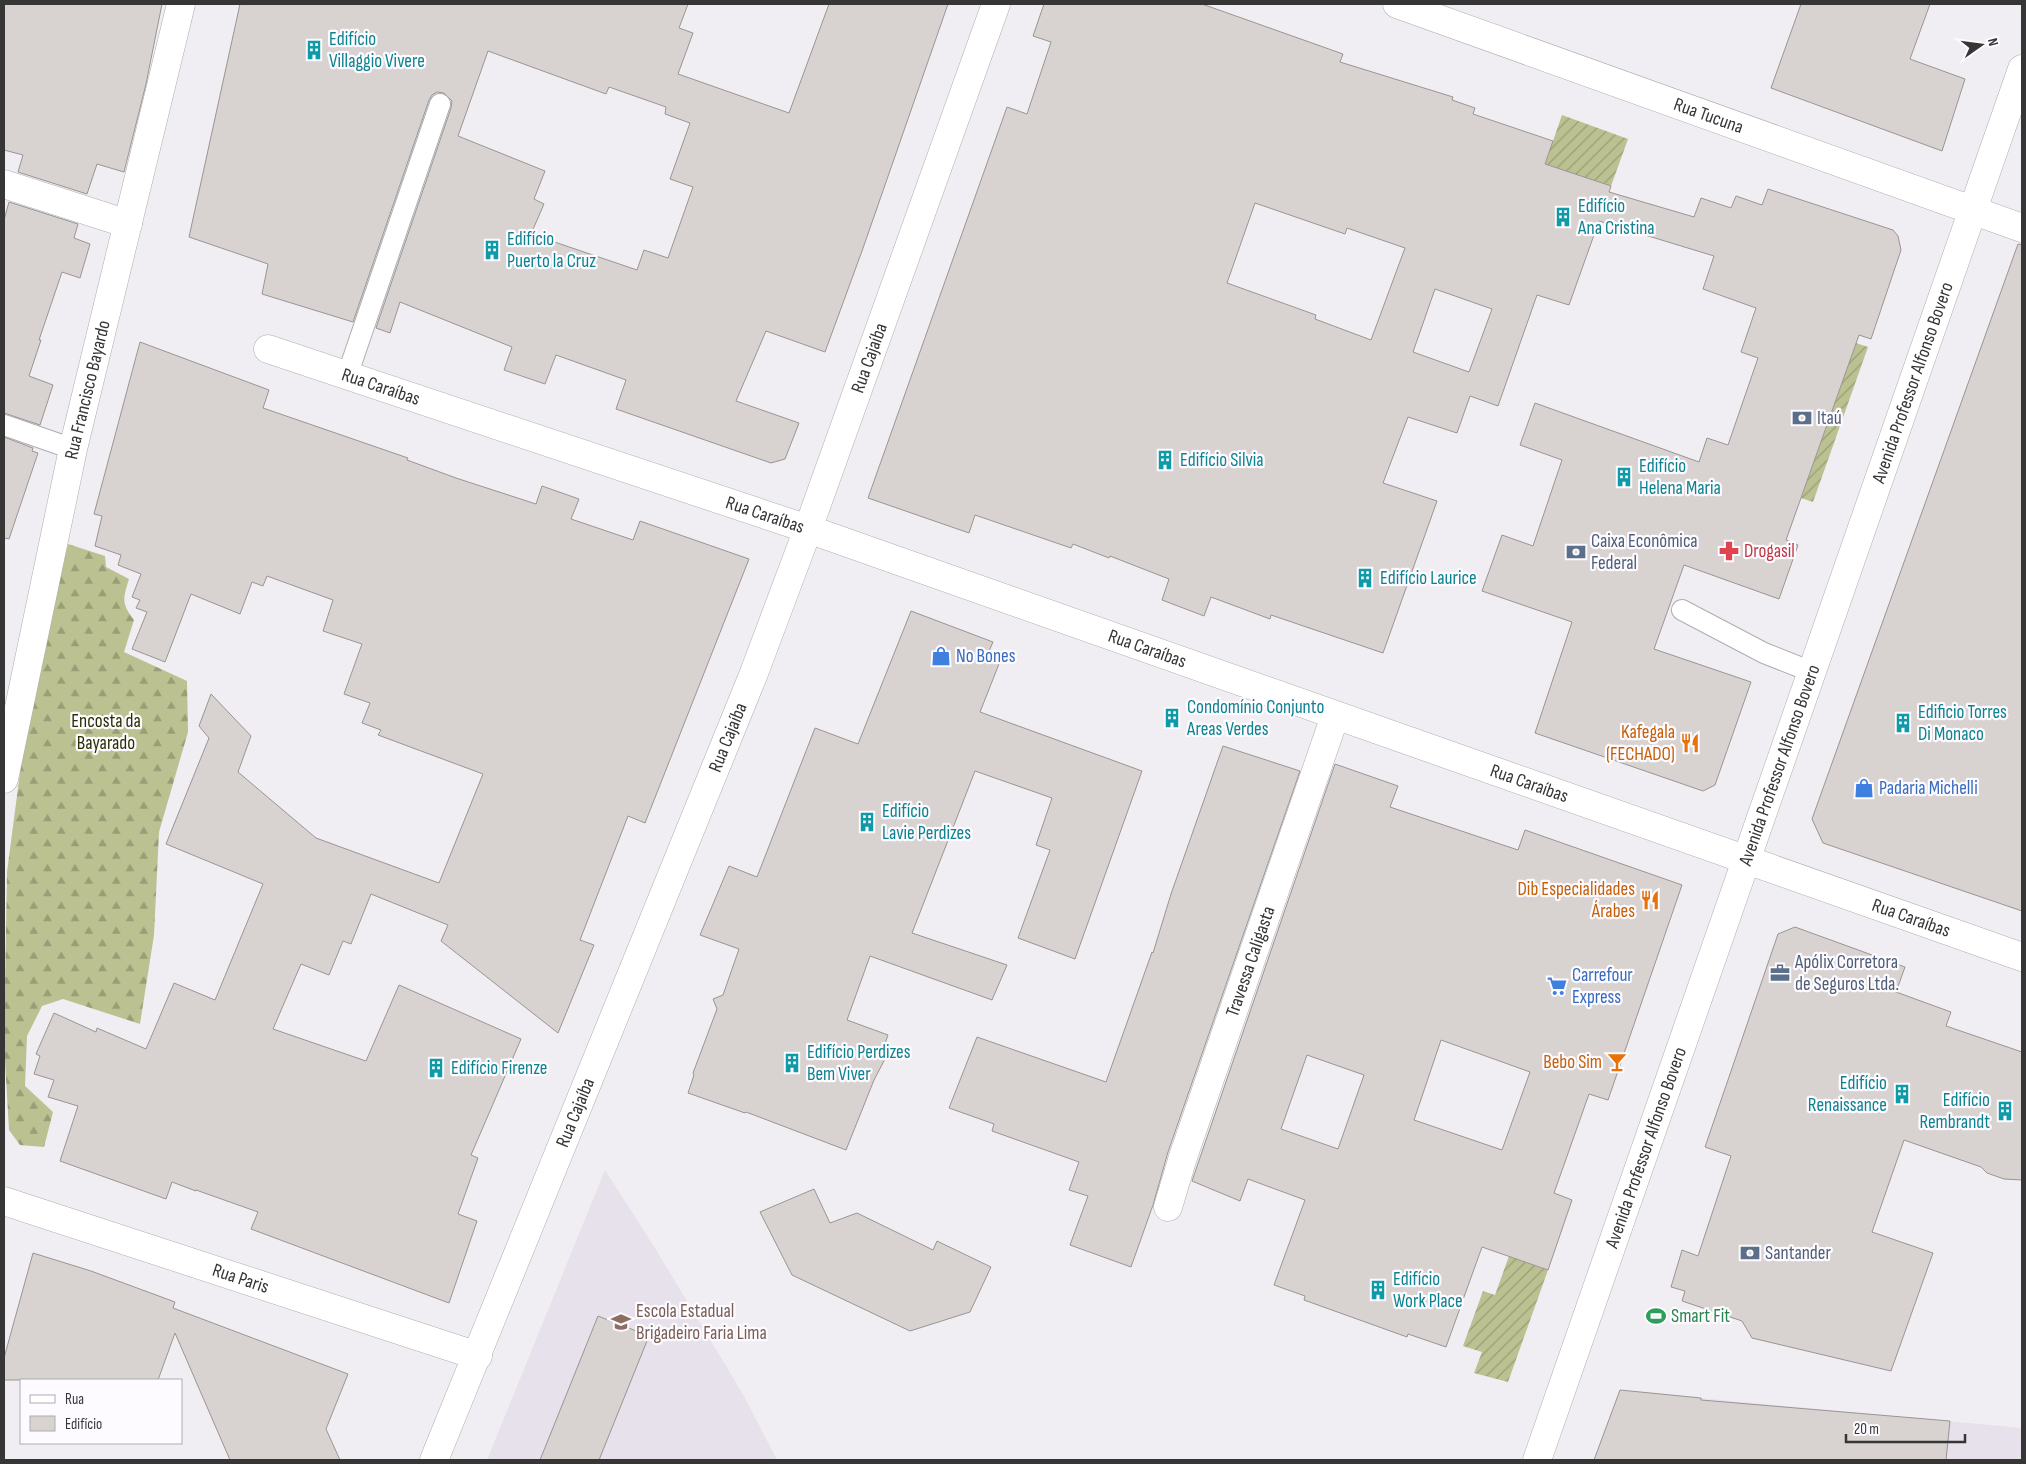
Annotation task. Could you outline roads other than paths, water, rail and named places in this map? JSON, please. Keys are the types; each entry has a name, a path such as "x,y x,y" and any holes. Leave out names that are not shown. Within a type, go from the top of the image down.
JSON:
{"street":[{"name":"Rua Francisco Bayardo","path":"4,780 73,449 181,4"},
{"name":"Rua Cajaíba","path":"434,1460 478,1356 754,673 808,530 996,4"},
{"name":"Rua Tucuna","path":"1397,4 2022,228"},
{"name":"Avenida Professor Alfonso Bovero","path":"1537,1460 2022,69"},
{"path":"4,184 128,224"},
{"name":"Rua Caraíbas","path":"268,349 808,530 2022,957"},
{"name":"Travessa Caligasta","path":"1168,1207 1183,1157 1335,716"},
{"name":"Rua Paris","path":"4,1201 478,1356"}],"lane":[{"path":"347,376 440,104"},
{"path":"4,425 73,449"},
{"path":"1682,610 1764,653 1812,672"}],"place":[{"name":"Edifício Villaggio Vivere","path":"314,50"},
{"name":"Edifício Ana Cristina","path":"1563,217"},
{"name":"Edifício Puerto la Cruz","path":"492,250"},
{"name":"Itaú","path":"1802,418"},
{"name":"Edifício Silvia","path":"1165,460"},
{"name":"Edifício Helena Maria","path":"1624,477"},
{"name":"Drogasil","path":"1729,551"},
{"name":"Caixa Econômica Federal","path":"1576,552"},
{"name":"Edifício Laurice","path":"1365,578"},
{"name":"No Bones","path":"941,656"},
{"name":"Condomínio Conjunto Areas Verdes","path":"1172,718"},
{"name":"Edificio Torres Di Monaco","path":"1903,723"},
{"name":"Kafegala (FECHADO)","path":"1690,743"},
{"name":"Padaria Michelli","path":"1864,788"},
{"name":"Edifício Lavie Perdizes","path":"867,822"},
{"name":"Dib Especialidades Árabes","path":"1650,900"},
{"name":"Apólix Corretora de Seguros Ltda.","path":"1780,973"},
{"name":"Carrefour Express","path":"1557,986"},
{"name":"Bebo Sim","path":"1617,1062"},
{"name":"Edifício Perdizes Bem Viver","path":"792,1063"},
{"name":"Edifício Firenze","path":"436,1068"},
{"name":"Edifício Renaissance","path":"1902,1094"},
{"name":"Edifício Rembrandt","path":"2005,1111"},
{"name":"Santander","path":"1750,1253"},
{"name":"Edifício Work Place","path":"1378,1290"},
{"name":"Smart Fit","path":"1656,1316"},
{"name":"Escola Estadual Brigadeiro Faria Lima","path":"621,1322"}],"park label":[{"name":"Encosta da Bayarado","path":"106,732"}]}
